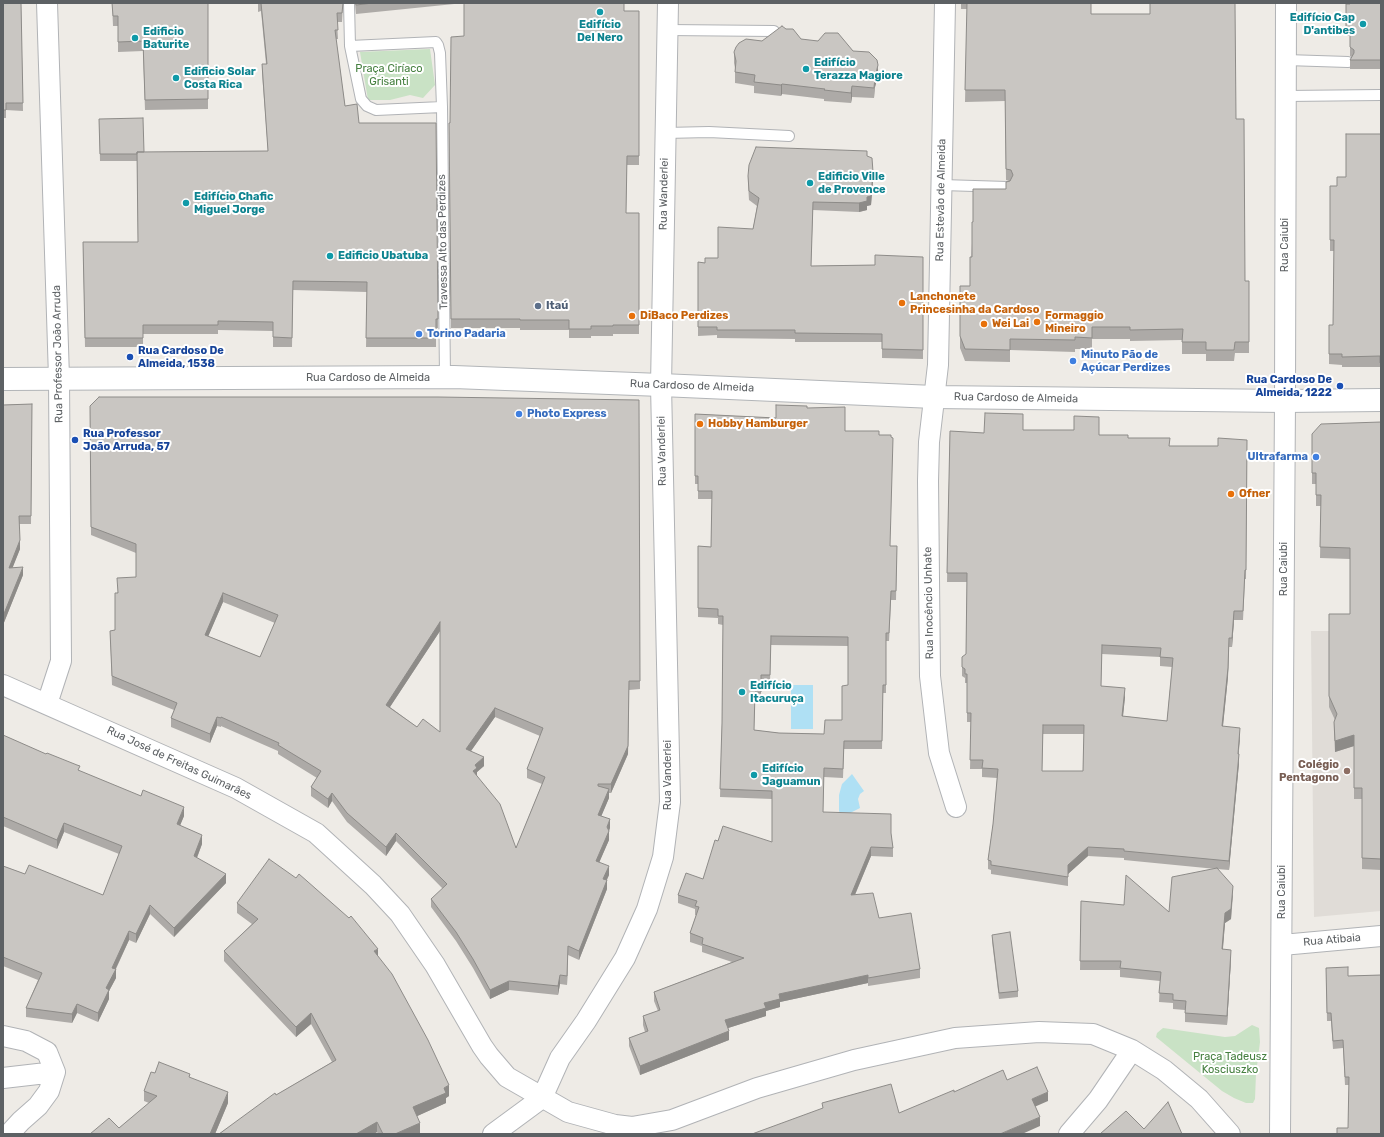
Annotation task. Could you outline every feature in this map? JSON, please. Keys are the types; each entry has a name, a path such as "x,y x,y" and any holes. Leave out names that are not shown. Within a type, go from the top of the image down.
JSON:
{"main road":[{"name":"Rua Cardoso de Almeida","path":"3,379 445,378 661,385 934,397 1285,401 1381,400"}],"street":[{"name":"Rua Professor João Arruda","path":"47,3 59,378 61,661 47,704"},
{"name":"Rua Wanderlei","path":"661,385 668,3"},
{"name":"Rua Estevão de Almeida","path":"934,397 938,365 945,3"},
{"name":"Rua Caiubi","path":"1280,1134 1286,3"},
{"name":"Rua Vanderlei","path":"493,1134 542,1098 560,1058 586,1021 625,958 647,909 663,857 670,802 661,385"},
{"name":"Rua Inocêncio Unhate","path":"934,397 929,442 928,480 930,676 940,753 956,807"},
{"name":"Rua José de Freitas Guimarães","path":"3,685 236,788 316,833 373,885 400,914 435,965 489,1056 506,1077 568,1112 615,1126 632,1127 672,1120 757,1088 854,1060 955,1038 1039,1032 1093,1034 1132,1050 1164,1070 1199,1099 1230,1134"},
{"name":"Rua Atibaia","path":"1282,945 1381,936"},
{"path":"3,1036 26,1041 47,1052 55,1072 49,1091 9,1134"},
{"path":"1069,1134 1098,1100 1132,1050"},
{"path":"3,1078 55,1072"}],"lane":[{"path":"348,3 350,46 361,99 367,106 376,110 442,106"},
{"path":"667,30 774,31"},
{"name":"Travessa Alto das Perdizes","path":"350,46 436,42 438,44 440,53 442,106 445,378"},
{"path":"1286,60 1348,62"},
{"path":"1286,96 1381,95"},
{"path":"665,133 709,132 789,136"},
{"path":"942,185 1007,187"}],"shaded area":[{"name":"Colégio Pentagono","path":"1311,631 1381,631 1381,911 1314,917"}],"green space":[{"name":"Praça Ciríaco Grisanti","path":"430,49 435,85 423,98 410,95 390,100 368,100 360,52"},
{"name":"Praça Tadeusz Kosciuszko","path":"1252,1025 1259,1028 1260,1042 1255,1099 1253,1103 1246,1103 1222,1091 1156,1037 1157,1033 1163,1028 1225,1037 1235,1036"}],"water":[{"path":"791,685 813,685 813,729 791,729"},
{"path":"852,774 864,791 860,794 858,799 860,808 842,817 839,811 839,795 842,784"}],"building":[{"path":"3,3 21,3 23,103 6,103 6,110 3,110"},
{"path":"112,3 208,3 208,99 145,100 143,41 118,42 118,16 113,16"},
{"path":"261,3 343,3 342,13 337,13 338,30 335,30 345,106 357,104 359,123 436,123 438,319 436,319 436,338 366,338 367,282 293,281 292,338 273,337 273,322 218,321 218,325 143,325 143,338 85,338 83,242 138,242 137,152 268,151 262,64 267,64"},
{"path":"356,3 373,3 356,5"},
{"path":"464,3 624,3 624,11 639,11 639,156 627,156 626,213 639,213 639,325 591,326 591,329 569,329 569,320 451,319 449,123 451,37 464,36"},
{"path":"967,3 1091,3 1091,14 1150,14 1150,3 1235,3 1236,119 1244,119 1245,281 1249,281 1249,342 1235,342 1234,350 1206,350 1206,342 1182,342 1183,329 1130,330 1130,327 1092,327 1092,338 1075,337 1075,340 1010,339 1010,350 965,349 960,336 960,286 970,286 973,189 1006,189 1006,182 1010,181 1013,175 1011,170 1006,169 1005,90 965,90"},
{"name":"Edifício Cap D'antibes","path":"1381,3 1381,60 1350,60 1354,50 1350,47 1350,27 1346,27 1346,4"},
{"name":"Edifício Terazza Magiore","path":"782,26 786,29 793,29 801,39 818,41 825,33 838,33 853,51 869,52 877,60 878,65 874,88 852,86 851,93 754,82 755,75 735,72 736,61 734,52 739,43 746,39 762,41"},
{"path":"143,118 144,152 137,152 137,154 100,154 99,119"},
{"path":"1346,134 1381,134 1381,363 1380,356 1342,357 1342,354 1329,354 1329,325 1333,325 1334,240 1330,240 1330,186 1337,186 1337,177 1346,177"},
{"path":"756,147 867,151 867,156 872,158 873,172 871,196 867,197 867,201 859,203 813,202 811,266 875,265 875,255 923,257 923,350 882,349 882,334 795,333 795,330 717,330 717,327 698,327 698,262 705,263 705,258 718,258 718,227 753,229 759,198 749,191 748,176 749,165"},
{"path":"99,397 438,397 639,400 640,681 629,681 628,746 611,784 598,784 598,786 609,789 598,815 610,819 607,827 609,831 596,861 609,866 603,879 607,880 579,951 568,946 567,976 560,975 558,986 509,981 490,990 456,932 431,899 447,884 396,833 386,847 347,813 332,793 328,799 311,787 321,771 278,745 279,743 221,717 217,717 210,734 171,718 177,703 112,676 110,631 115,630 115,593 118,593 117,578 136,577 136,544 91,527 90,406","holes":["223,593 278,615 260,657 205,635","440,622 440,732 423,719 417,727 386,705","495,708 543,728 527,769 545,777 516,848 500,804 473,771 477,768 475,765 484,757 466,749"]},
{"path":"32,404 31,516 19,516 20,540 9,568 23,567 3,616 3,405"},
{"path":"776,405 807,406 807,408 845,407 845,431 879,431 879,435 891,435 893,438 890,546 897,546 896,591 891,591 889,633 886,633 886,685 883,685 882,741 844,741 843,769 824,768 823,812 891,814 893,848 871,847 851,895 873,893 879,918 911,913 920,969 868,978 868,975 779,994 780,999 764,1003 766,1008 725,1020 729,1031 640,1066 629,1038 648,1031 643,1016 660,1010 654,992 744,958 702,944 703,938 690,933 699,907 695,906 697,901 678,895 686,873 703,879 715,840 718,841 723,826 772,842 772,791 720,789 723,616 718,616 718,609 698,608 698,546 711,547 712,491 698,491 698,476 695,476 695,414 776,418","holes":["771,636 848,637 848,685 842,686 842,720 825,720 824,734 779,733 754,730 755,692 761,692 761,675 770,675"]},
{"path":"985,413 1023,414 1023,430 1074,430 1074,416 1099,417 1099,435 1128,435 1128,438 1170,438 1169,446 1218,446 1218,438 1247,440 1246,570 1243,611 1234,611 1232,638 1229,638 1228,668 1222,726 1240,728 1229,861 1124,851 1124,849 1088,847 1068,865 1068,877 991,865 991,861 988,860 998,769 982,768 983,760 970,760 971,713 967,713 967,674 965,674 965,669 962,667 962,657 966,654 967,573 947,573 950,431 984,433","holes":["1102,645 1161,648 1160,657 1173,658 1167,721 1122,716 1125,688 1101,686","1043,725 1084,725 1083,771 1042,771"]},
{"path":"1381,422 1381,859 1362,858 1362,788 1354,788 1354,735 1335,741 1334,722 1337,714 1329,696 1329,614 1350,614 1350,548 1320,547 1321,495 1316,495 1316,473 1312,473 1312,434 1321,424"},
{"path":"3,735 46,754 47,753 80,766 78,770 141,796 143,790 184,807 177,824 202,835 194,856 226,874 174,928 150,905 136,934 129,931 112,968 116,969 106,988 109,990 98,1013 77,1004 72,1014 26,1008 42,973 3,957 3,866 25,874 29,865 103,895 122,846 64,823 57,840 3,817"},
{"path":"269,859 296,878 299,874 349,918 351,916 378,949 374,951 392,974 428,1040 449,1085 444,1088 446,1093 413,1107 420,1123 395,1134 383,1134 377,1122 356,1134 219,1134 275,1093 276,1095 336,1060 311,1013 296,1027 224,951 258,919 237,903"},
{"path":"1217,868 1233,886 1231,909 1225,913 1222,949 1231,950 1227,1016 1185,1013 1186,1001 1173,1000 1173,994 1159,993 1161,972 1120,968 1121,961 1080,961 1081,901 1124,905 1126,875 1169,912 1172,877"},
{"path":"1010,932 1018,991 999,993 992,935"},
{"path":"1348,967 1348,976 1381,975 1381,1134 1337,1134 1337,1128 1348,1128 1349,1077 1345,1077 1343,1040 1333,1041 1331,1013 1327,1013 1326,968"},
{"path":"159,1062 190,1074 189,1077 228,1092 210,1134 90,1134 109,1118 119,1128 157,1096 144,1091 151,1072 155,1073"},
{"path":"1037,1067 1048,1092 1032,1099 1040,1117 1000,1134 752,1134 823,1108 822,1103 891,1084 899,1113 954,1090 954,1092 1003,1070 1007,1080"},
{"path":"1168,1102 1182,1134 1100,1134 1126,1111 1144,1129"}],"place":[{"name":"Edifício Del Nero","path":"600,12"},
{"name":"Edifício Cap D'antibes","path":"1363,24"},
{"name":"Edificio Baturite","path":"135,38"},
{"name":"Edifício Terazza Magiore","path":"806,69"},
{"name":"Edificio Solar Costa Rica","path":"176,78"},
{"name":"Edificio Ville de Provence","path":"810,183"},
{"name":"Edifício Chafic Miguel Jorge","path":"186,203"},
{"name":"Edificio Ubatuba","path":"330,256"},
{"name":"Lanchonete Princesinha da Cardoso","path":"902,303"},
{"name":"Itaú","path":"538,306"},
{"name":"DiBaco Perdizes","path":"632,316"},
{"name":"Formaggio Mineiro","path":"1037,322"},
{"name":"Wei Lai","path":"984,324"},
{"name":"Torino Padaria","path":"419,334"},
{"name":"Rua Cardoso De Almeida, 1538","path":"130,357"},
{"name":"Minuto Pão de Açúcar Perdizes","path":"1073,361"},
{"name":"Rua Cardoso De Almeida, 1222","path":"1340,386"},
{"name":"Photo Express","path":"519,414"},
{"name":"Hobby Hamburger","path":"700,424"},
{"name":"Rua Professor João Arruda, 57","path":"75,440"},
{"name":"Ultrafarma","path":"1316,457"},
{"name":"Ofner","path":"1231,494"},
{"name":"Edifício Itacuruça","path":"742,692"},
{"name":"Colégio Pentagono","path":"1347,771"},
{"name":"Edifício Jaguamun","path":"754,775"}]}
